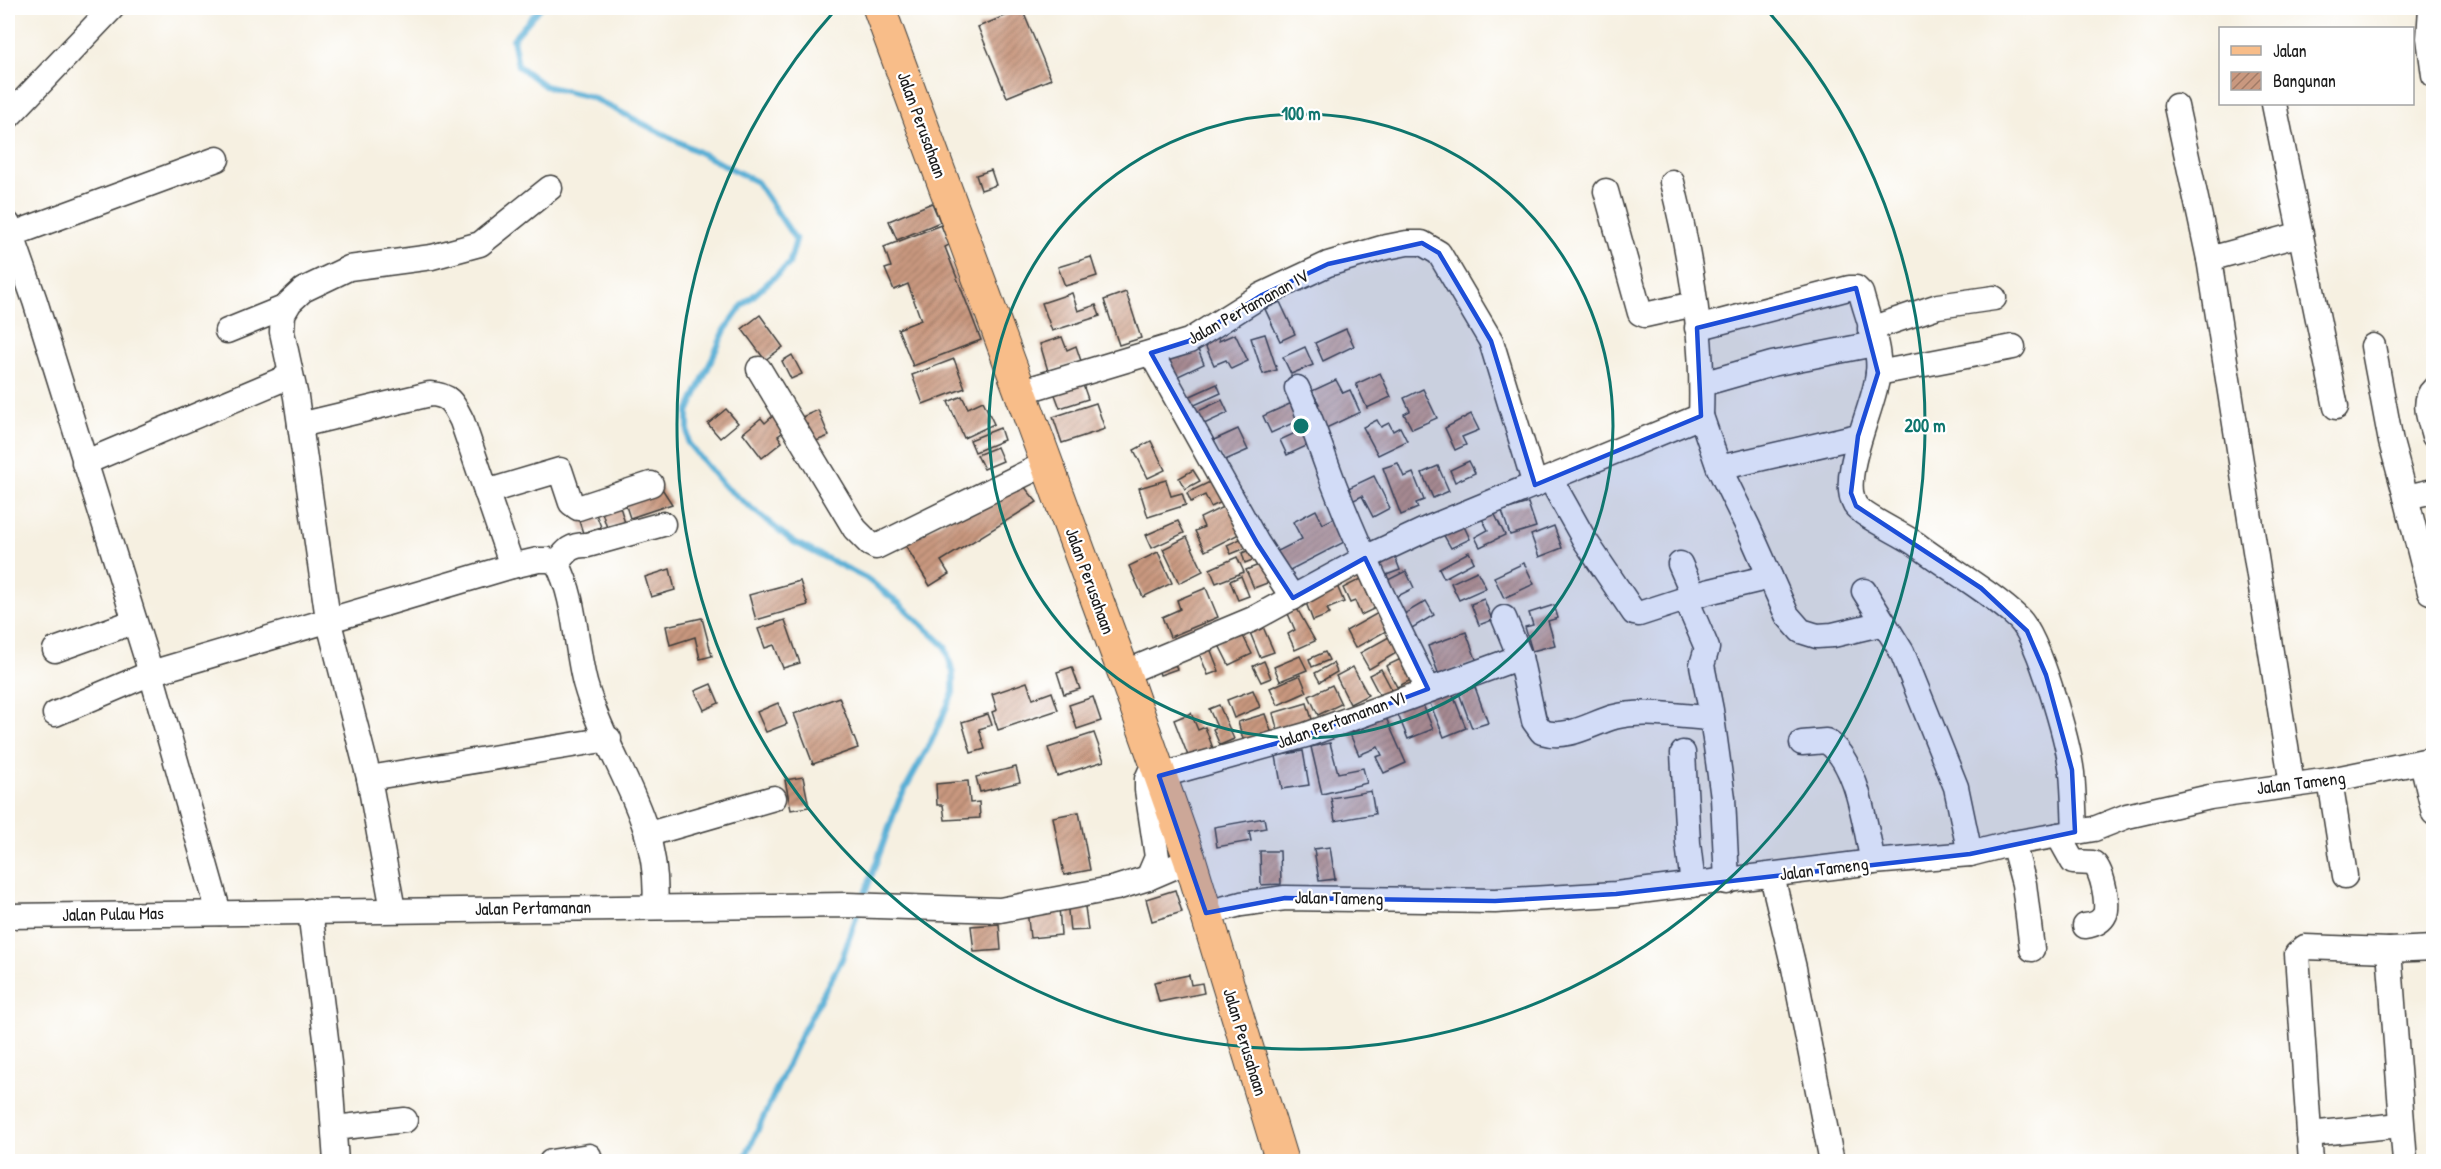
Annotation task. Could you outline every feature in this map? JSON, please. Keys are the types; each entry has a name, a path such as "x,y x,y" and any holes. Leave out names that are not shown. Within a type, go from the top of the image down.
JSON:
{"main road":[{"name":"Jalan Perusahaan","path":"879,8 1124,673 1190,860 1282,1161"}],"street":[{"path":"8,117 103,10"},
{"path":"2430,22 2433,75"},
{"path":"2274,105 2336,407"},
{"path":"2176,106 2209,259 2292,785"},
{"path":"217,159 9,231 35,301 133,622 151,673 219,913"},
{"path":"1672,182 1690,262 1701,349 1701,416 1719,468 1748,526 1787,615 1801,631 1808,635 1833,635 1884,623"},
{"path":"227,332 286,307 303,290 349,268 432,257 480,244 550,188"},
{"path":"1606,191 1640,313 1645,315 1694,304"},
{"path":"2209,259 2301,234"},
{"name":"Jalan Pertamanan IV","path":"1020,392 1189,340 1262,295 1328,264 1382,248 1407,243 1422,243 1438,253 1491,340 1543,483 1634,613 1639,614 1690,598"},
{"path":"1697,328 1856,288 1861,293 1872,336 1878,373 1858,436 1851,493 1856,506 1867,516 1907,537 1945,566 1981,588 2020,620 2034,640 2072,770 2066,834 2073,862 2093,863 2099,870 2106,905 2105,915 2097,924 2085,926"},
{"path":"1702,384 1872,336 1938,306 1994,298"},
{"path":"286,307 282,332 300,425 328,620 369,778 393,910"},
{"path":"2373,346 2391,442 2432,598"},
{"path":"1878,373 2013,347"},
{"path":"1151,353 1257,543 1293,598"},
{"path":"759,369 855,529 870,544 881,546 1047,463"},
{"path":"84,463 290,376"},
{"path":"1297,388 1315,426 1336,490 1365,558 1428,689"},
{"path":"2433,389 2426,402 2433,436"},
{"path":"300,425 430,394 444,394 452,400 462,421 512,566"},
{"path":"1124,673 1253,619 1365,558 1701,416"},
{"path":"1719,468 1858,436"},
{"path":"486,492 560,470 571,503 578,508 651,484"},
{"path":"2406,497 2433,491"},
{"path":"557,563 567,549 577,544 588,545 663,524"},
{"path":"55,714 151,673 512,566 549,560 557,563 568,591 585,681 597,718 609,739 649,834 656,890 655,907"},
{"path":"1680,564 1706,641 1706,654 1702,665 1723,798 1727,882"},
{"path":"1690,598 1770,578"},
{"path":"1864,591 1902,652 1911,672 1957,791 1970,854"},
{"path":"1504,618 1520,657 1534,721 1542,732 1559,735 1571,733 1626,715 1712,718"},
{"path":"55,650 133,622"},
{"name":"Jalan Pertamanan VI","path":"1157,769 1306,735 1520,657"},
{"path":"369,778 609,739"},
{"path":"1802,743 1826,741 1840,751 1851,776 1873,862"},
{"path":"1683,753 1688,843 1693,885"},
{"path":"2428,761 2433,813"},
{"name":"Jalan Tameng","path":"1206,913 1241,903 1285,898 1495,901 1616,894 1727,882 1873,862 1970,854 2013,843 2066,834 2127,816 2210,796 2330,780 2428,761"},
{"path":"1148,878 1157,857 1147,780 1157,769"},
{"path":"2330,780 2345,876"},
{"path":"649,834 774,798"},
{"path":"2013,843 2024,884 2032,949"},
{"name":"Jalan Pertamanan","path":"219,913 847,905 1000,910 1081,896 1148,878 1190,860"},
{"path":"1772,876 1794,968 1832,1161"},
{"path":"310,911 335,1128 336,1161"},
{"name":"Jalan Pulau Mas","path":"8,916 219,913"},
{"path":"2311,1161 2297,954 2305,947 2389,950 2433,948"},
{"path":"2389,950 2405,1161"},
{"path":"335,1128 405,1120"},
{"path":"2309,1134 2401,1125"},
{"path":"551,1161 589,1156"}],"highlighted area":[{"path":"1422,243 1439,253 1491,341 1535,485 1701,416 1697,328 1856,288 1878,373 1858,436 1851,493 1856,506 1981,588 2027,631 2046,675 2072,770 2075,832 1970,854 1616,894 1495,901 1285,898 1206,913 1159,776 1306,735 1428,689 1365,558 1293,598 1257,543 1151,353 1189,341 1262,295 1328,264"}],"building":[{"path":"1022,9 1051,79 1007,97 978,27"},
{"path":"991,170 996,185 981,190 976,175"},
{"path":"932,203 940,222 897,240 889,221"},
{"path":"941,225 949,245 945,247 981,340 913,366 898,329 921,320 908,284 894,290 885,269 891,267 884,247"},
{"path":"1091,257 1097,276 1065,286 1058,267"},
{"path":"1126,292 1141,338 1119,345 1104,300"},
{"path":"1072,293 1078,311 1096,305 1100,316 1052,331 1042,303"},
{"path":"1280,302 1295,334 1280,341 1265,309"},
{"path":"760,315 783,347 765,360 742,329"},
{"path":"1346,329 1354,346 1323,361 1315,343"},
{"path":"1215,332 1219,341 1235,334 1248,361 1231,369 1226,360 1214,365 1202,338"},
{"path":"1265,334 1277,370 1263,374 1251,338"},
{"path":"1062,337 1067,350 1076,346 1081,361 1048,371 1040,344"},
{"path":"1196,345 1204,364 1172,379 1163,360"},
{"path":"1305,347 1313,365 1291,374 1283,357"},
{"path":"792,355 802,374 791,379 782,361"},
{"path":"954,359 965,388 923,404 912,375"},
{"path":"1380,373 1391,397 1367,408 1356,384"},
{"path":"1336,380 1343,393 1350,390 1360,412 1322,430 1312,407 1319,404 1312,391"},
{"path":"1082,382 1088,399 1060,408 1054,392"},
{"path":"1217,384 1221,393 1188,408 1184,399"},
{"path":"1423,389 1437,418 1412,429 1404,414 1410,411 1404,398"},
{"path":"962,396 968,408 983,401 994,424 964,438 948,402"},
{"path":"1222,400 1228,413 1202,425 1196,412"},
{"path":"1294,402 1302,419 1271,433 1263,416"},
{"path":"1096,403 1105,429 1062,443 1053,417"},
{"path":"726,409 738,423 720,438 708,424"},
{"path":"818,410 829,436 811,443 800,418"},
{"path":"1471,414 1479,430 1462,437 1466,445 1455,450 1445,428"},
{"path":"774,415 786,430 778,436 782,442 762,458 743,433 761,418 765,423"},
{"path":"1377,420 1381,427 1389,423 1393,431 1400,427 1407,441 1378,455 1363,427"},
{"path":"1308,427 1315,442 1287,455 1280,440"},
{"path":"1000,428 1004,440 975,452 970,440"},
{"path":"1238,429 1248,450 1223,461 1214,440"},
{"path":"1151,441 1165,470 1148,478 1134,450"},
{"path":"997,447 1003,461 984,469 977,455"},
{"path":"1469,461 1475,473 1455,482 1450,470"},
{"path":"1398,463 1404,477 1413,473 1424,500 1416,503 1418,508 1401,515 1383,468"},
{"path":"1438,466 1449,491 1433,498 1422,473"},
{"path":"1193,470 1200,481 1185,489 1179,478"},
{"path":"1374,476 1390,508 1373,517 1362,496 1350,502 1344,490"},
{"path":"1218,478 1226,500 1211,507 1205,495 1191,502 1187,493"},
{"path":"1018,479 1037,502 941,561 949,574 930,586 904,543"},
{"path":"1166,480 1171,496 1182,493 1186,505 1148,517 1139,488"},
{"path":"659,484 672,504 630,518 624,500"},
{"path":"617,497 625,523 607,528 599,503"},
{"path":"1528,503 1536,527 1510,535 1502,511"},
{"path":"1229,504 1245,531 1205,551 1195,531 1204,527 1200,518"},
{"path":"593,506 601,527 583,533 576,512"},
{"path":"1491,507 1505,535 1480,547 1475,537 1488,530 1479,513"},
{"path":"1316,510 1323,524 1340,515 1352,538 1286,572 1276,552 1302,539 1293,522"},
{"path":"1461,520 1470,539 1451,548 1441,530"},
{"path":"1178,521 1184,533 1152,548 1146,535"},
{"path":"1554,526 1562,548 1539,557 1531,535"},
{"path":"1249,535 1253,545 1231,554 1227,545"},
{"path":"1187,537 1203,571 1179,583 1163,549"},
{"path":"1257,547 1260,557 1245,563 1242,553"},
{"path":"1392,549 1400,570 1381,577 1373,556"},
{"path":"1158,552 1172,583 1143,597 1129,566"},
{"path":"1469,552 1474,562 1444,578 1439,568"},
{"path":"1237,557 1244,572 1216,583 1210,569"},
{"path":"1267,562 1275,580 1254,588 1246,570"},
{"path":"1524,563 1534,584 1504,598 1494,577"},
{"path":"670,569 675,590 651,597 645,577"},
{"path":"1406,571 1414,588 1392,599 1384,582"},
{"path":"1477,571 1486,588 1459,600 1451,583"},
{"path":"1241,576 1249,596 1238,600 1230,581"},
{"path":"1361,579 1368,595 1375,591 1382,605 1361,615 1355,601 1350,603 1343,588"},
{"path":"800,581 808,605 756,620 749,595"},
{"path":"1335,581 1344,602 1327,609 1330,614 1313,621 1305,600"},
{"path":"1206,588 1218,617 1170,637 1162,617 1180,609 1177,600"},
{"path":"1484,599 1492,620 1479,625 1471,604"},
{"path":"1426,601 1434,615 1412,628 1404,614"},
{"path":"1295,605 1315,641 1295,650 1288,634 1295,630 1286,609"},
{"path":"1554,605 1558,618 1548,621 1555,645 1532,651 1525,627 1533,625 1529,613"},
{"path":"1378,613 1388,630 1355,648 1346,631"},
{"path":"702,618 712,656 700,659 695,637 670,645 666,626"},
{"path":"785,620 800,663 783,668 774,645 765,648 758,629"},
{"path":"1260,620 1274,652 1260,657 1247,625"},
{"path":"1240,630 1252,654 1229,665 1217,641"},
{"path":"1466,632 1477,662 1439,675 1428,646"},
{"path":"1389,637 1398,652 1369,669 1360,653"},
{"path":"1208,643 1219,671 1208,675 1197,648"},
{"path":"1325,652 1329,660 1312,667 1309,659"},
{"path":"1300,656 1307,670 1280,681 1274,667"},
{"path":"1172,657 1177,669 1160,675 1156,663"},
{"path":"1403,658 1413,679 1397,687 1386,666"},
{"path":"1264,661 1271,678 1261,682 1253,666"},
{"path":"1333,663 1337,672 1320,682 1315,673"},
{"path":"1072,667 1080,689 1064,694 1057,672"},
{"path":"1353,667 1368,695 1350,704 1336,676"},
{"path":"1381,669 1392,690 1380,696 1369,675"},
{"path":"1300,675 1307,692 1278,705 1270,688"},
{"path":"1472,679 1488,723 1472,728 1456,685"},
{"path":"1027,682 1033,699 1052,692 1058,710 998,730 992,712 997,710 992,694"},
{"path":"711,684 719,703 704,710 695,691"},
{"path":"1332,685 1341,704 1318,715 1309,696"},
{"path":"1449,685 1466,728 1444,737 1426,694"},
{"path":"1253,690 1260,707 1234,718 1227,700"},
{"path":"1419,695 1433,729 1408,739 1394,705"},
{"path":"839,697 858,748 813,764 794,714"},
{"path":"1093,697 1101,721 1077,729 1069,705"},
{"path":"778,703 787,724 766,732 757,712"},
{"path":"1307,703 1314,726 1279,736 1273,713"},
{"path":"1219,705 1234,739 1220,745 1213,729 1217,727 1209,709"},
{"path":"1383,711 1406,763 1384,773 1376,757 1382,755 1378,747 1359,755 1350,734 1369,726 1366,719"},
{"path":"1191,713 1198,730 1205,727 1214,751 1190,761 1174,720"},
{"path":"988,714 992,725 979,729 985,749 971,753 962,722"},
{"path":"1265,714 1273,737 1245,746 1238,722"},
{"path":"1094,733 1104,761 1057,776 1048,748"},
{"path":"1330,743 1338,773 1363,768 1367,783 1322,794 1311,747"},
{"path":"1303,751 1309,785 1282,789 1276,756"},
{"path":"1016,767 1020,782 980,792 976,777"},
{"path":"803,777 809,807 791,810 785,780"},
{"path":"968,781 970,803 979,802 980,818 945,820 943,805 937,805 936,784"},
{"path":"1371,791 1375,814 1335,821 1331,798"},
{"path":"1079,812 1090,870 1064,875 1053,817"},
{"path":"1264,818 1266,828 1249,831 1251,841 1217,847 1214,827"},
{"path":"1330,847 1335,879 1319,881 1314,849"},
{"path":"1260,851 1280,851 1281,884 1261,885"},
{"path":"1175,890 1182,912 1152,921 1146,899"},
{"path":"1084,899 1088,930 1070,931 1067,901"},
{"path":"1059,906 1061,935 1030,938 1027,909"},
{"path":"999,924 1001,950 974,952 971,926"},
{"path":"1189,975 1191,985 1202,983 1204,993 1159,1002 1154,982"}],"waterway":[{"path":"540,8 513,39 518,66 545,86 591,97 757,182 796,240 789,264 742,306 725,330 688,412 688,443 723,485 792,541 866,578 900,604 945,646 953,673 953,693 931,742 899,800 863,899"},
{"path":"743,1162 801,1035 842,959 858,912"}]}
